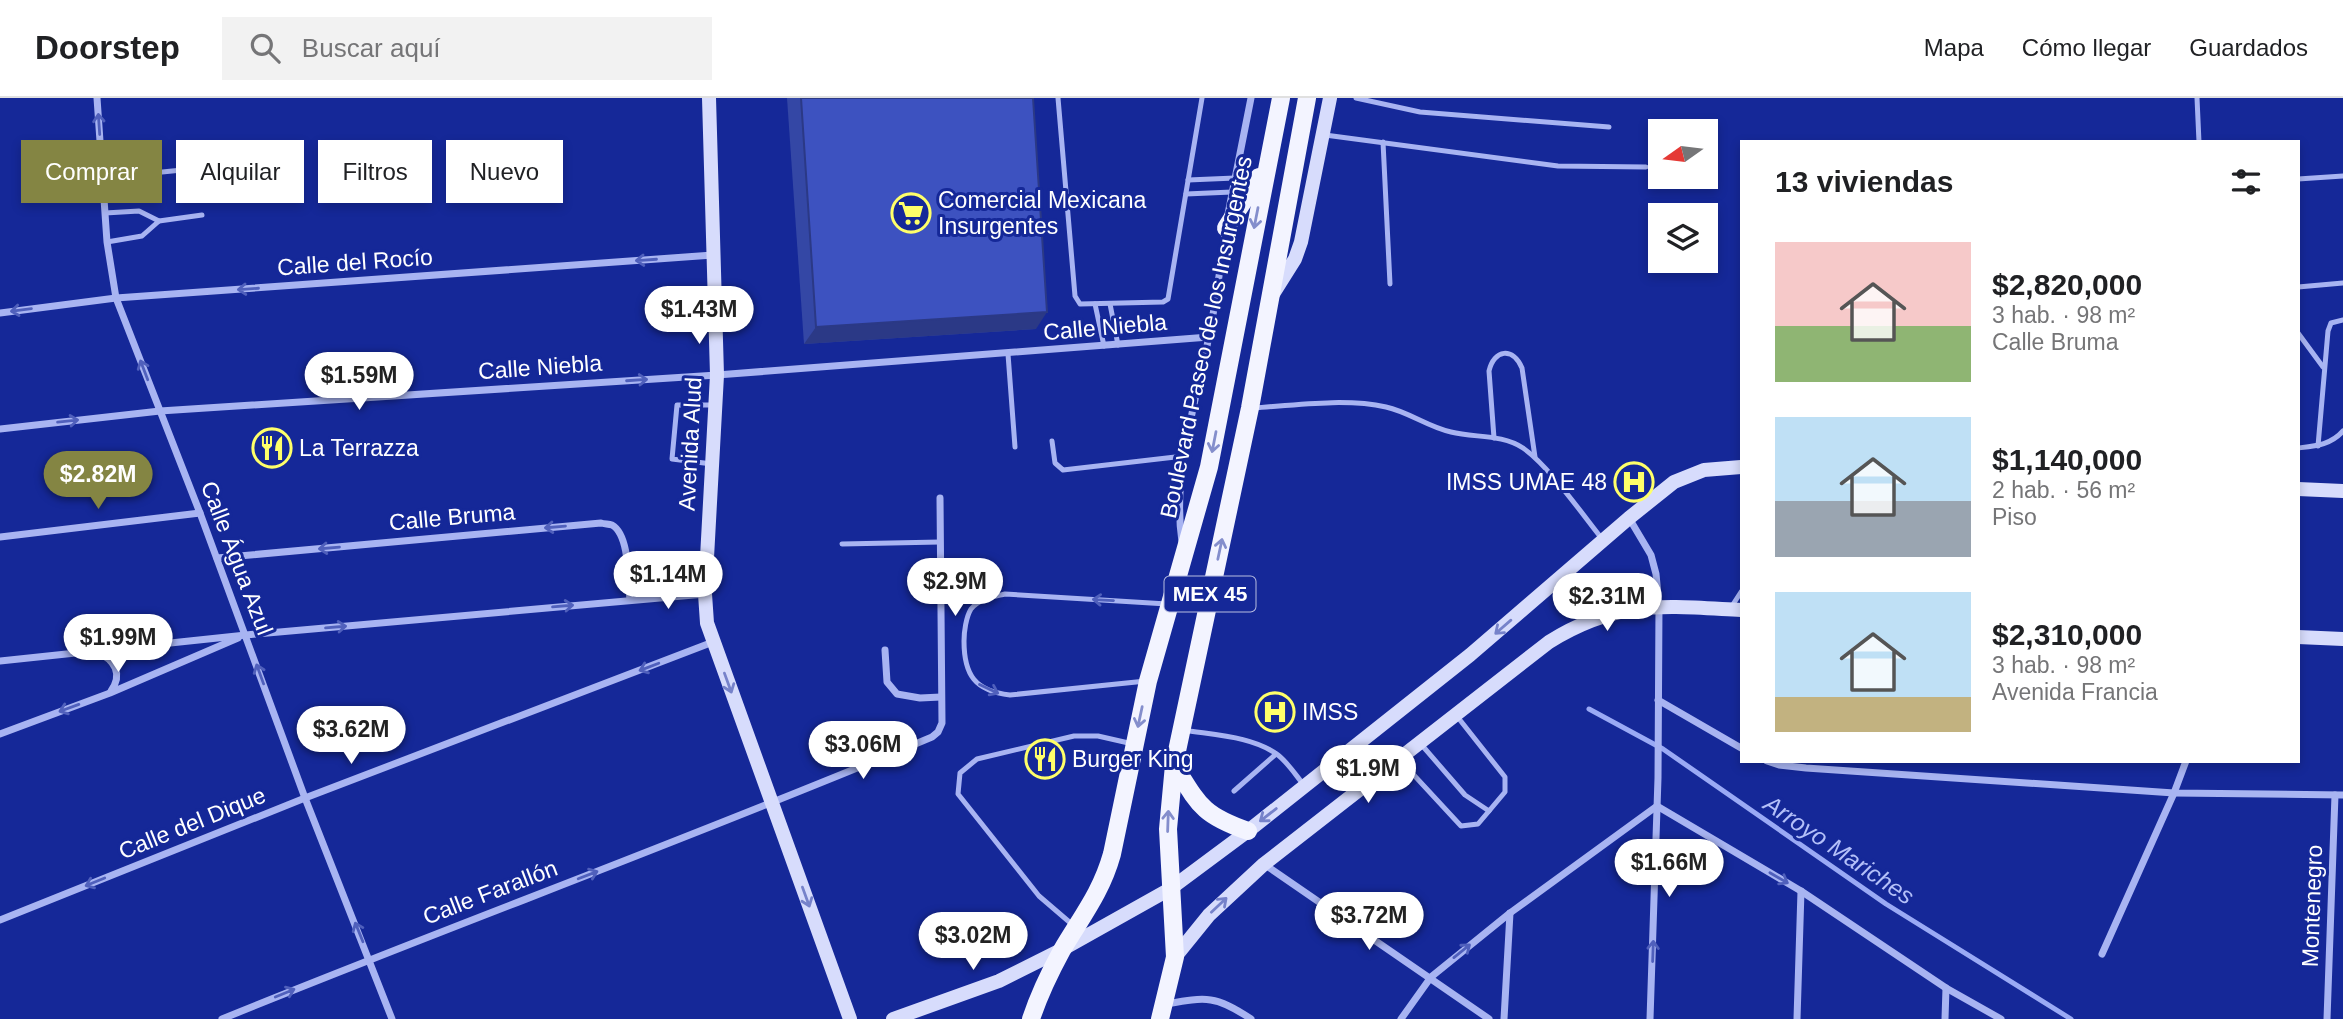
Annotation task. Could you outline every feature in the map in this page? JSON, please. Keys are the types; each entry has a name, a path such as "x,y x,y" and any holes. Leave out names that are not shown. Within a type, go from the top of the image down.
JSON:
{"main road":[{"name":"Boulevard Paseo de los Insurgentes","path":"1031,1019 1041,991 1063,949 1105,879 1148,681 1209,467 1281,98"},
{"path":"1269,302 1307,98"},
{"path":"1226,228 1266,165"},
{"name":"MEX 45","path":"1163,1012 1175,957 1168,829 1174,765 1250,408 1269,302"},
{"path":"1174,765 1196,801 1209,814 1248,831"}],"street":[{"name":"Calle Água Azul","path":"97,98 100,140"},
{"name":"Avenida Alud","path":"709,98 717,375 705,594 707,623 850,1019"},
{"path":"1185,557 1178,517 1178,493 1209,337 1232,192 1251,98"},
{"path":"1269,302 1295,259 1301,242 1331,98"},
{"name":"Calle Água Azul","path":"104,203 107,242 116,298 200,513 305,798 392,1019"},
{"name":"Calle del Rocío","path":"0,313 116,298 714,255"},
{"name":"Calle Niebla","path":"0,429 160,411 717,375 1209,337"},
{"path":"894,1019 999,981 1063,949 1170,889 1470,656 1674,482 1704,470 1740,467"},
{"path":"2300,489 2343,491"},
{"name":"Calle Farallón","path":"222,1019 369,959 773,804 932,737 942,723 940,498"},
{"path":"0,537 200,513"},
{"path":"1629,518 1651,555 1659,606 1658,778 1650,1019"},
{"name":"Calle Bruma","path":"217,558 601,523 612,525 625,544 630,600"},
{"path":"0,661 246,635 705,594"},
{"path":"1175,957 1209,915 1264,864 1549,642 1590,620 1615,612 1659,606 1736,609"},
{"path":"0,734 110,693 246,635"},
{"path":"2300,637 2343,639"},
{"name":"Calle del Dique","path":"0,920 305,798 713,642"},
{"path":"885,650 887,681 897,694 920,698 941,697"},
{"path":"97,651 108,657 116,669 116,684 110,693"},
{"path":"1658,700 1740,747"},
{"path":"1774,763 1805,768 2174,793 2339,795"},
{"path":"2102,954 2185,763"},
{"name":"Montenegro","path":"2327,1019 2339,795"},
{"path":"1657,806 1801,891 1946,989 2001,1019"},
{"path":"1401,1019 1430,977 1510,913 1657,806"},
{"path":"1264,864 1489,1019"},
{"path":"1797,1019 1801,891"},
{"path":"1504,1019 1510,913"},
{"path":"1945,1019 1946,989"},
{"path":"1163,1012 1197,999 1214,999 1230,1004 1251,1019"}],"lane":[{"path":"1058,98 1075,296 1080,304 1163,302 1168,299 1202,98"},
{"path":"1356,98 1420,112 1609,127"},
{"path":"2197,98 2199,140"},
{"path":"1322,135 1558,166 1646,167"},
{"path":"1382,142 1390,284"},
{"path":"2300,179 2343,176"},
{"path":"1188,180 1235,178"},
{"path":"1186,194 1232,192"},
{"path":"105,213 139,211 159,221"},
{"path":"107,242 142,236 159,221 202,215"},
{"path":"2300,287 2343,282"},
{"path":"1110,303 1118,345"},
{"path":"1095,304 1104,346"},
{"path":"2318,446 2330,323 2343,320"},
{"path":"2300,336 2324,367"},
{"path":"1494,438 1489,371 1491,361 1499,354 1509,353 1518,358 1522,368 1535,457"},
{"path":"1008,354 1015,447"},
{"path":"1250,408 1298,404 1375,405 1407,413 1450,432 1494,438 1521,447 1535,457 1603,540"},
{"path":"712,464 672,459 677,405 715,405"},
{"path":"2300,448 2332,441 2343,431"},
{"path":"1052,441 1055,463 1063,470 1184,456"},
{"path":"842,544 940,542"},
{"path":"1148,681 1010,695 990,693 975,681 964,661 964,632 971,610 986,598 1005,594 1171,604"},
{"path":"1399,759 1461,826 1478,824 1505,792 1505,777 1456,715"},
{"path":"1181,730 1252,743 1276,754 1287,763 1305,786"},
{"path":"1076,928 1039,896 958,794 960,773 977,759 1074,736 1098,736 1135,744"},
{"path":"1420,743 1465,795 1489,811"},
{"path":"1234,790 1276,754"}],"building":[{"name":"Comercial Mexicana Insurgentes","path":"801,98 1033,98 1047,312 816,327"}],"waterway":[{"name":"Arroyo Mariches","path":"1589,709 1663,749 1886,904 2071,1019"}],"place":[{"name":"Comercial Mexicana Insurgentes","path":"911,213"},
{"name":"La Terrazza","path":"272,448"},
{"name":"IMSS UMAE 48","path":"1634,482"},
{"name":"IMSS","path":"1275,712"},
{"name":"Burger King","path":"1045,759"}]}
